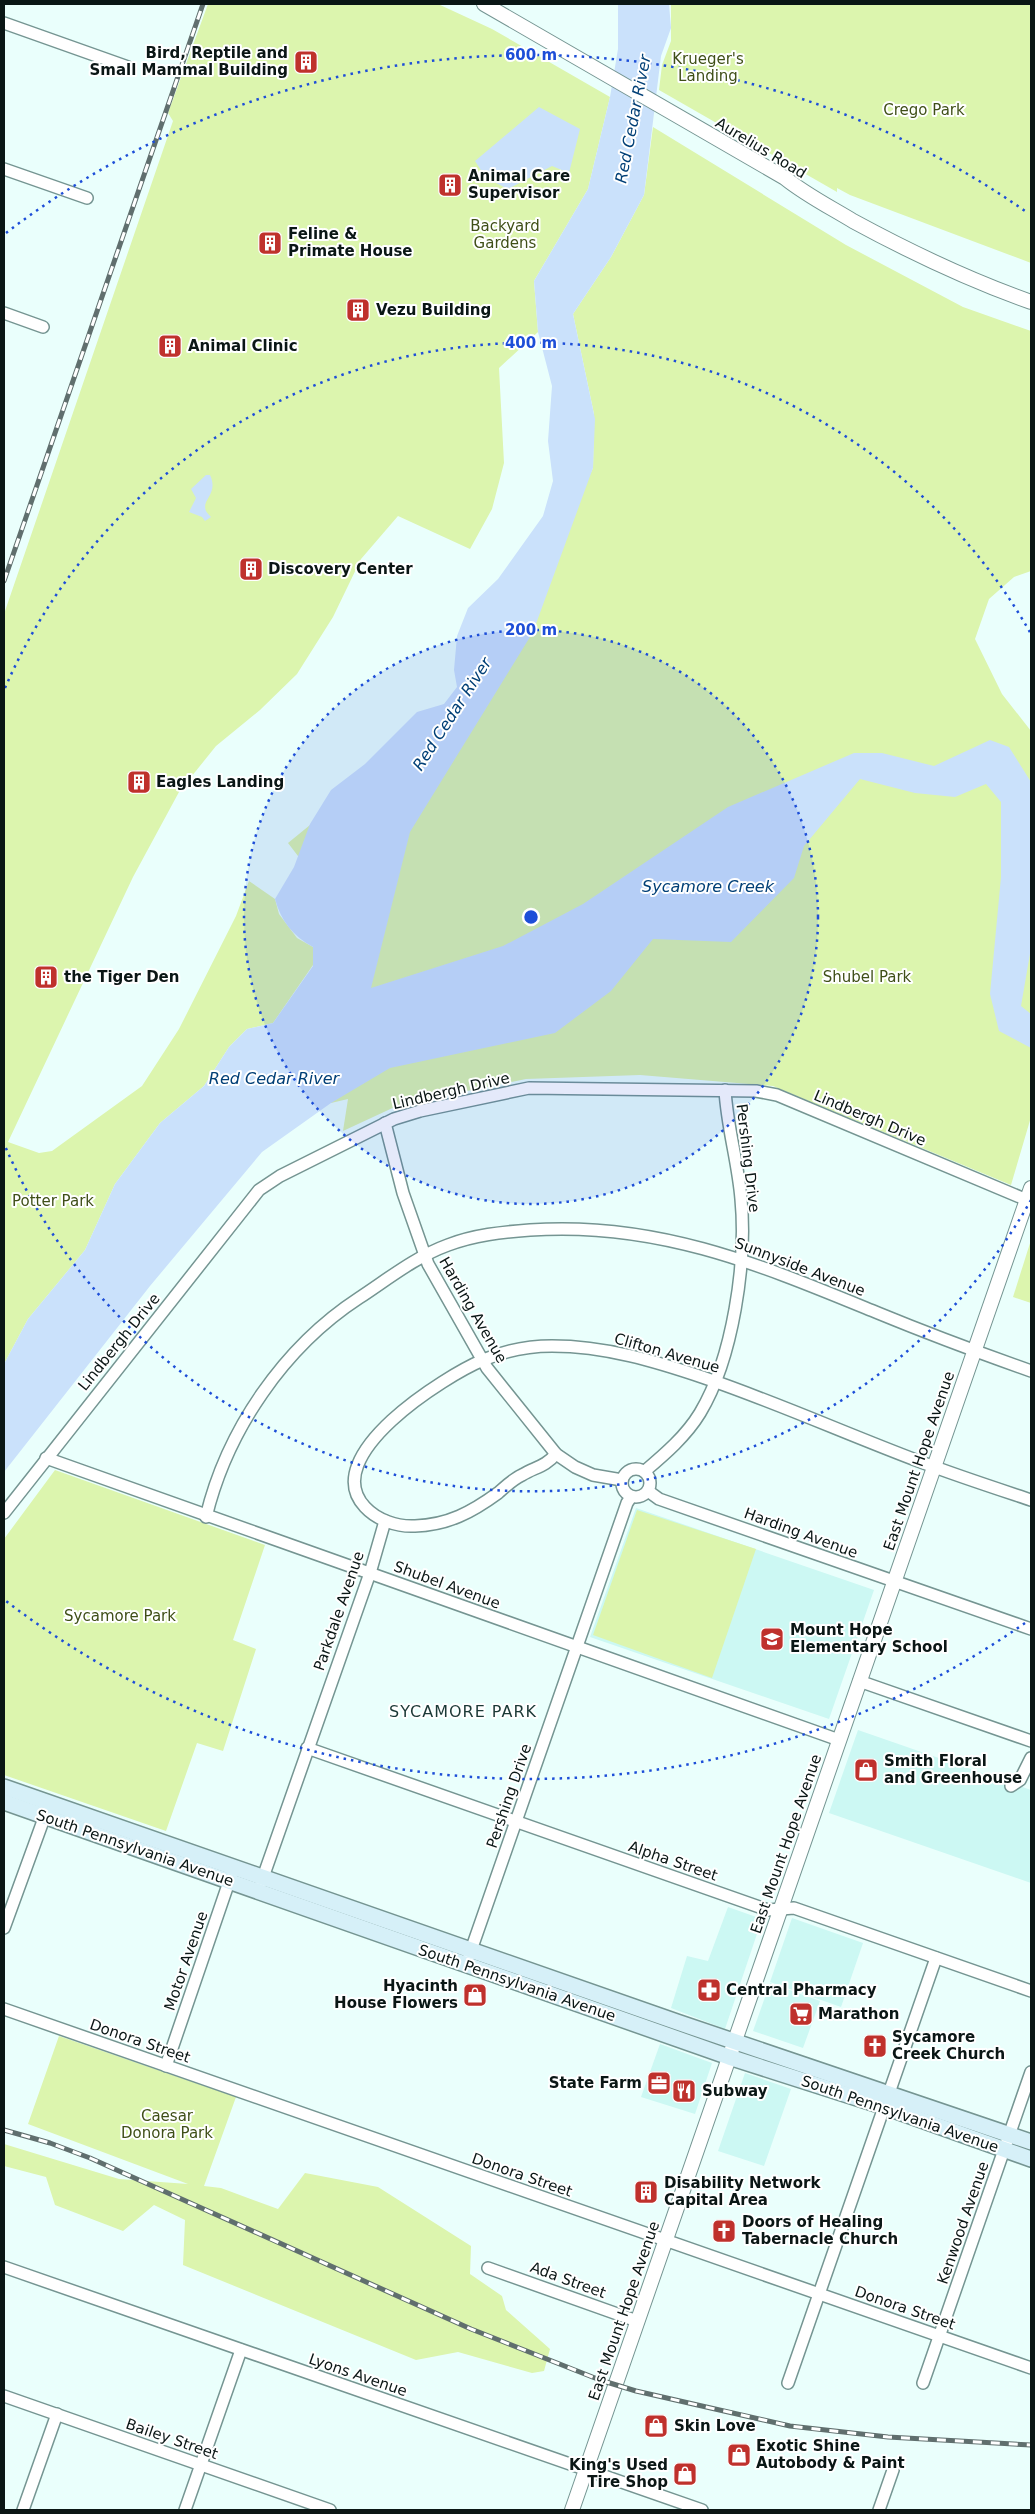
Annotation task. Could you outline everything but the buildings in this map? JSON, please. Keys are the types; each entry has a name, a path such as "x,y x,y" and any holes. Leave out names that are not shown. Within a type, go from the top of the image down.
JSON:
{"main road":[{"name":"South Pennsylvania Avenue","path":"4,1787 47,1809 229,1882 729,2057 888,2100 1031,2142"},
{"name":"South Pennsylvania Avenue","path":"4,1802 47,1809 234,1867 734,2042 888,2100 1004,2149 1031,2158"}],"street":[{"name":"Aurelius Road","path":"484,4 704,133 785,178 801,191 904,248 994,289 1031,302"},
{"path":"4,23 128,67"},
{"path":"4,169 86,198"},
{"path":"4,314 43,327"},
{"name":"Lindbergh Drive","path":"4,1513 260,1190 280,1176 385,1123 420,1111 529,1088 756,1091 777,1095 1029,1194"},
{"name":"Pershing Drive","path":"645,1471 676,1443 700,1413 714,1381 735,1310 740,1259 741,1199 726,1120 724,1090"},
{"name":"Harding Avenue","path":"385,1123 403,1193 424,1254 482,1360 556,1454 575,1467 593,1474 622,1480"},
{"name":"East Mount Hope Avenue","path":"572,2510 1029,1194"},
{"name":"Sunnyside Avenue","path":"206,1517 242,1427 260,1397 283,1366 340,1310 424,1254 485,1234 584,1228 623,1231 653,1237 740,1259 974,1351 1031,1371"},
{"name":"Clifton Avenue","path":"385,1521 369,1512 355,1492 356,1471 361,1459 388,1423 408,1404 482,1360 519,1349 551,1346 588,1348 648,1360 714,1381 934,1467 1031,1500"},
{"path":"385,1521 409,1527 453,1520 478,1508 522,1474 544,1466 556,1454"},
{"name":"Shubel Avenue","path":"46,1458 206,1517 370,1573 839,1740"},
{"path":"631,1469 645,1471 650,1479 648,1491 640,1497 631,1496 625,1492 622,1480 624,1476 631,1469"},
{"name":"Harding Avenue","path":"648,1491 660,1498 1031,1629"},
{"name":"Pershing Drive","path":"466,1965 631,1496"},
{"name":"Parkdale Avenue","path":"258,1892 370,1573 385,1521"},
{"path":"859,1681 1031,1741"},
{"name":"Alpha Street","path":"307,1748 768,1910 794,1908 1031,1991"},
{"path":"1012,1786 1020,1780 1031,1758"},
{"path":"4,1928 47,1809"},
{"name":"Motor Avenue","path":"166,2066 234,1867"},
{"path":"788,2383 936,1958"},
{"name":"Donora Street","path":"4,2009 1031,2368"},
{"name":"Kenwood Avenue","path":"922,2383 1031,2072"},
{"name":"Lyons Avenue","path":"4,2267 702,2510"},
{"name":"Ada Street","path":"488,2268 638,2321"},
{"path":"185,2510 241,2350"},
{"name":"Bailey Street","path":"4,2396 330,2510"},
{"path":"23,2510 57,2414"},
{"path":"879,2510 893,2470"}],"shaded area":[{"path":"636,1508 874,1590 829,1719 590,1637"},
{"path":"858,1730 1031,1790 1031,1883 829,1813"},
{"path":"728,1907 762,1919 725,2029 671,2008 687,1956 708,1961"},
{"path":"792,1918 863,1943 841,2007 770,1982"},
{"path":"770,1983 820,2001 803,2048 753,2031"},
{"path":"660,2044 712,2063 695,2114 641,2097"},
{"path":"745,2073 791,2089 764,2166 718,2151"}],"green space":[{"path":"208,4 438,4 492,29 610,97 588,189 534,281 538,332 499,368 504,463 492,509 470,549 398,516 361,559 333,617 297,674 260,710 216,746 179,792 133,877 8,1142 39,1153 52,1151 142,1086 179,1029 236,916 249,881 275,899 279,914 297,938 313,947 313,965 273,1023 247,1029 229,1047 204,1086 160,1123 115,1184 85,1250 28,1319 4,1364 4,614 173,121 168,113"},
{"name":"Crego Park","path":"671,4 1031,4 1031,263 850,195 837,188 837,192 659,90 662,65 671,41"},
{"name":"Shubel Park","path":"653,127 846,245 963,307 1031,331 1031,571 1014,577 989,599 975,639 1002,694 1031,731 1031,1117 1011,1185 773,1086 640,1075 526,1079 399,1105 343,1131 348,1099 331,1103 308,869 288,843 419,736 445,773 593,468 594,414 573,314 611,257 644,195"},
{"path":"1031,1240 1031,1303 1013,1297"},
{"name":"Sycamore Park","path":"55,1470 265,1545 233,1640 256,1649 223,1751 197,1743 166,1831 4,1775 4,1539"},
{"path":"637,1510 756,1549 712,1678 593,1635"},
{"name":"Caesar Donora Park","path":"59,2036 236,2097 204,2186 221,2188 278,2209 305,2173 378,2187 471,2246 470,2274 502,2296 506,2310 550,2349 544,2371 532,2373 458,2352 416,2360 183,2265 185,2220 154,2205 123,2231 55,2205 46,2177 4,2166 4,2144 119,2179 188,2184 28,2124"}],"water":[{"name":"Red Cedar River","path":"618,4 669,4 671,28 661,56 644,195 611,257 573,314 595,419 593,468 533,632 410,832 371,988 503,946 583,904 728,807 854,753 882,753 934,766 990,740 1009,747 1031,782 1031,948 1021,1006 1031,1014 1031,1048 999,1031 990,994 1001,877 1001,802 986,784 955,797 915,793 860,779 804,846 794,878 731,942 653,939 611,991 555,1033 390,1068 331,1103 262,1152 150,1286 4,1472 4,1364 28,1319 85,1250 115,1184 160,1123 204,1086 229,1047 247,1029 273,1023 313,966 313,947 299,938 284,921 275,899 294,867 310,824 331,790 365,764 417,712 444,704 457,687 454,670 457,636 468,608 498,579 543,516 553,481 548,441 552,386 538,332 534,281 588,189 610,97 618,49"},
{"path":"539,107 580,129 569,173 552,166 508,189 486,178 475,161"},
{"path":"206,475 210,475 212,487 205,507 206,512 211,517 205,521 202,517 189,512 196,498 191,489"}],"railway":[{"path":"4,581 203,4"},
{"path":"4,2130 50,2143 90,2158 471,2329 600,2380 636,2391 790,2426 888,2437 1031,2445"}],"place":[{"name":"Bird, Reptile and Small Mammal Building","path":"306,62"},
{"name":"Animal Care Supervisor","path":"450,185"},
{"name":"Feline & Primate House","path":"270,243"},
{"name":"Vezu Building","path":"358,310"},
{"name":"Animal Clinic","path":"170,346"},
{"name":"Discovery Center","path":"251,569"},
{"name":"Eagles Landing","path":"139,782"},
{"name":"the Tiger Den","path":"46,977"},
{"name":"Mount Hope Elementary School","path":"772,1639"},
{"name":"Smith Floral and Greenhouse","path":"866,1770"},
{"name":"Central Pharmacy","path":"709,1990"},
{"name":"Hyacinth House Flowers","path":"475,1995"},
{"name":"Marathon","path":"801,2014"},
{"name":"Sycamore Creek Church","path":"875,2046"},
{"name":"State Farm","path":"659,2083"},
{"name":"Subway","path":"684,2091"},
{"name":"Disability Network Capital Area","path":"646,2192"},
{"name":"Doors of Healing Tabernacle Church","path":"724,2231"},
{"name":"Skin Love","path":"656,2426"},
{"name":"Exotic Shine Autobody & Paint","path":"739,2455"},
{"name":"King's Used Tire Shop","path":"685,2474"}],"district":[{"name":"SYCAMORE PARK","path":"463,1711"}],"park label":[{"name":"Krueger's Landing","path":"708,68"},
{"name":"Backyard Gardens","path":"505,234"},
{"name":"Potter Park","path":"53,1201"}],"water label":[{"name":"Sycamore Creek","path":"708,886"}]}
